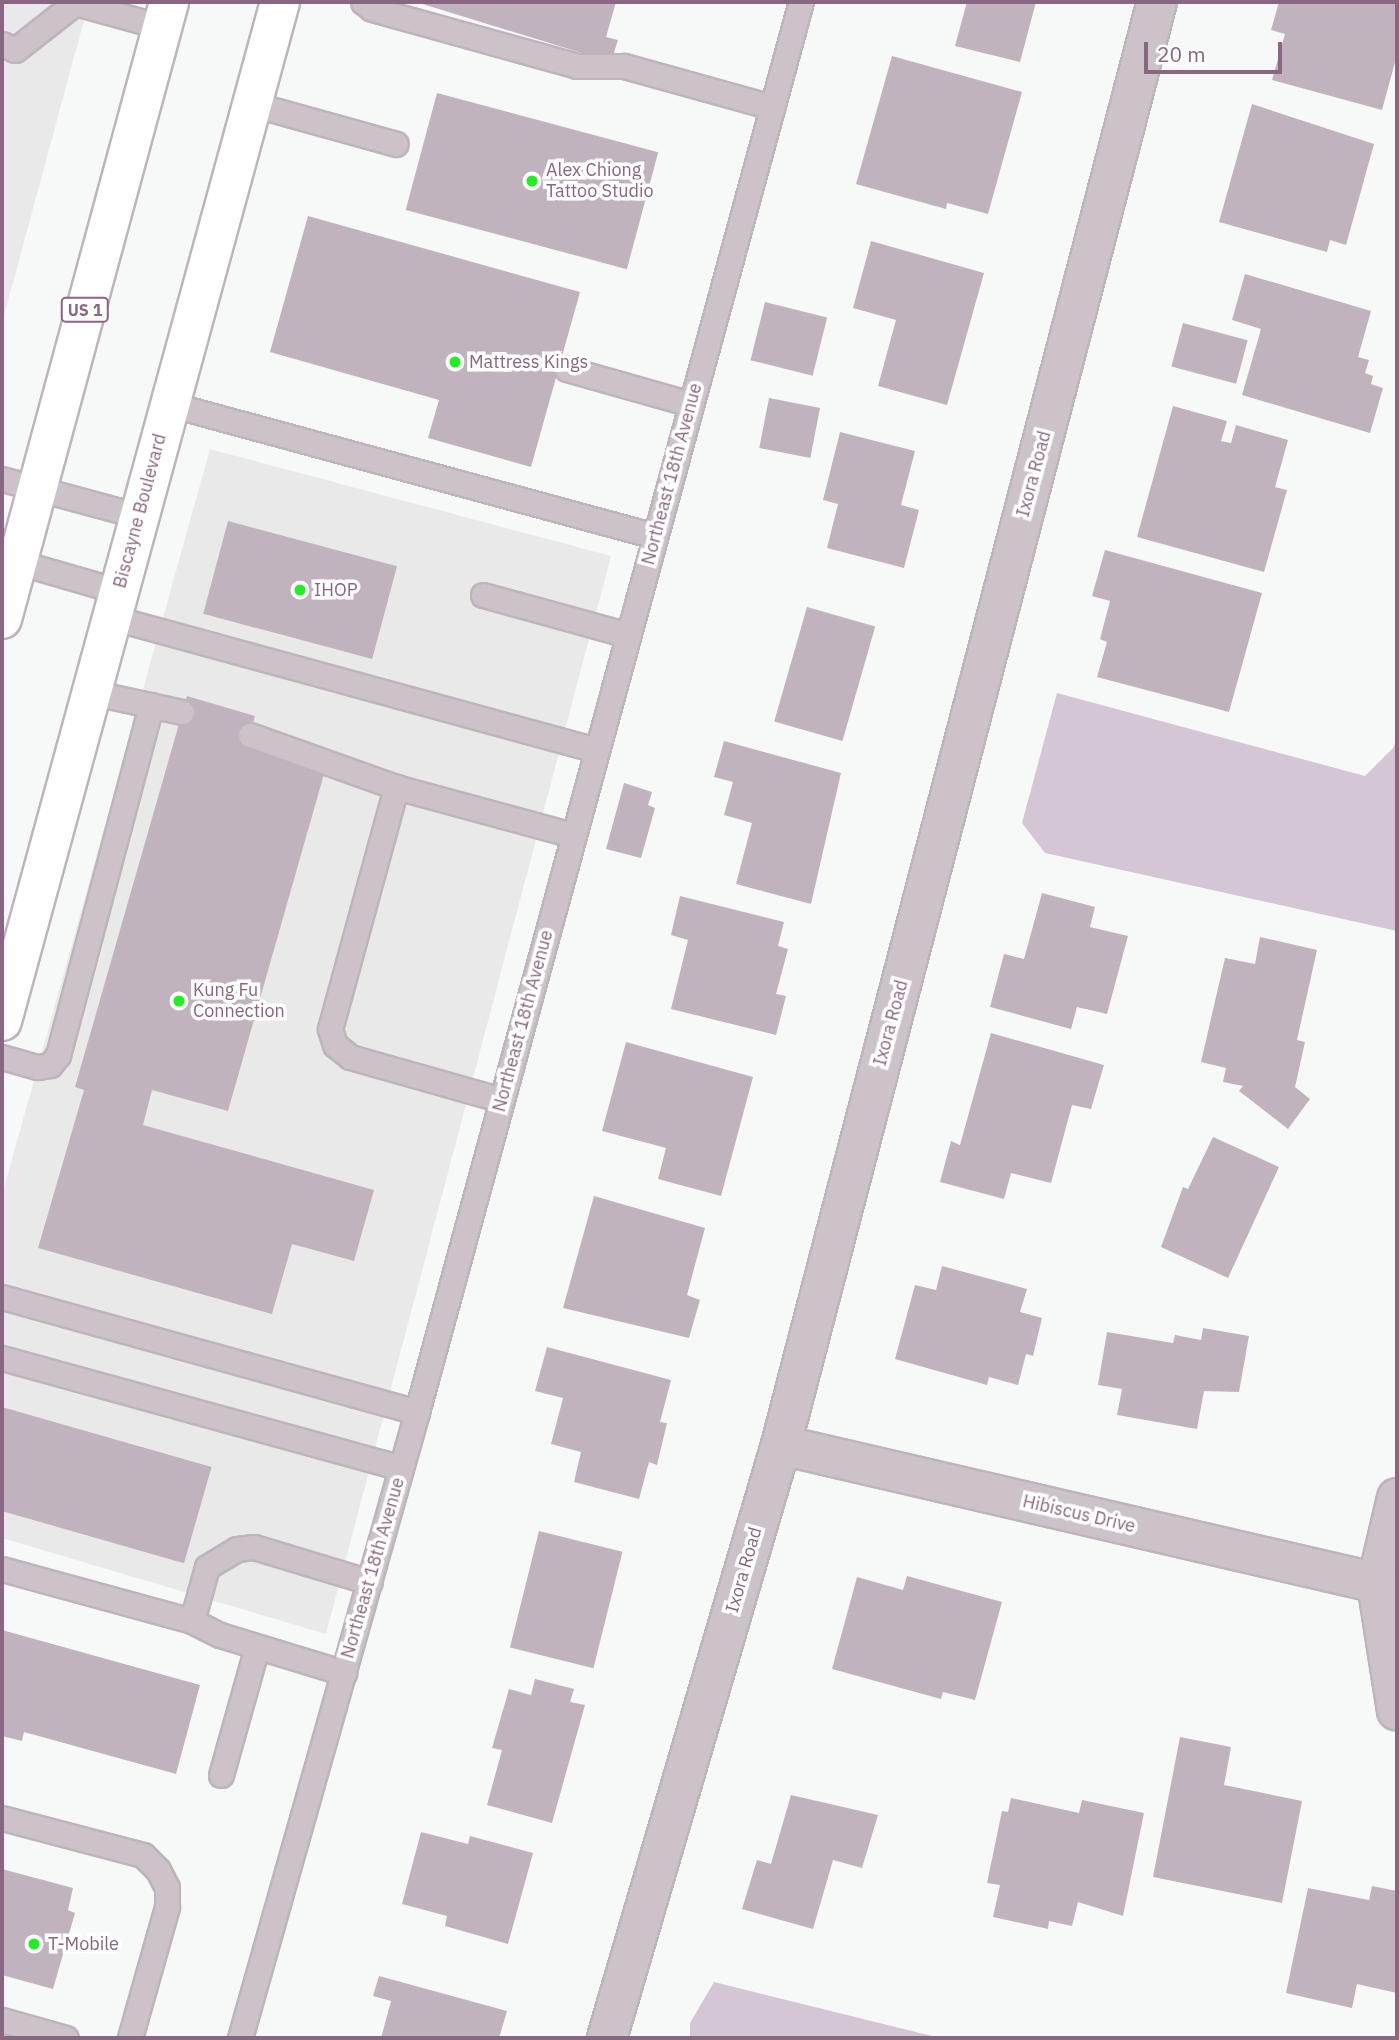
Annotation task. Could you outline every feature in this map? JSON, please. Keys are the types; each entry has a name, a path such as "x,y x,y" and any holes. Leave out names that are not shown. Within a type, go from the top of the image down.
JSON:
{"main road":[{"name":"Biscayne Boulevard","path":"2,1021 280,2"},
{"name":"US 1","path":"2,619 19,484 165,14"}],"street":[{"name":"Ixora Road","path":"607,2038 781,1445 1157,2"},
{"name":"Hibiscus Drive","path":"781,1445 1377,1583"},
{"path":"1397,1498 1377,1583 1397,1710"}],"lane":[{"path":"2,44 15,50 75,2 165,14"},
{"path":"363,2 372,9 577,66 624,66 772,107"},
{"name":"Northeast 18th Avenue","path":"240,2038 417,1412 801,2"},
{"path":"252,104 396,144"},
{"path":"567,369 691,404"},
{"path":"169,404 655,536"},
{"path":"19,484 139,516"},
{"path":"10,560 114,604 596,750"},
{"path":"483,595 628,635"},
{"path":"90,692 182,712"},
{"path":"2,1057 38,1067 50,1065 58,1055 151,705"},
{"path":"250,734 396,787 573,835"},
{"path":"396,787 330,1029 335,1045 349,1057 502,1100"},
{"path":"2,1297 417,1412"},
{"path":"2,1358 401,1468"},
{"path":"192,1621 207,1567 237,1549 254,1547 370,1582"},
{"path":"2,1569 192,1621 257,1647 344,1673"},
{"path":"221,1776 257,1647"},
{"path":"2,1818 144,1856 158,1870 167,1888 167,1907 130,2038"},
{"path":"2,2020 66,2038"}],"shaded area":[{"path":"2,2 89,2 2,323"},
{"path":"210,449 611,556 326,1634 2,1538 2,1195"},
{"path":"1057,693 1365,776 1394,747 1397,734 1397,931 1045,853 1022,823"},
{"path":"714,1982 940,2038 690,2038 690,2023"}],"building":[{"path":"416,2 616,2 606,37 618,40 611,62"},
{"path":"967,2 1036,2 1020,62 955,46"},
{"path":"1279,2 1397,2 1397,55 1382,110 1272,80 1285,34 1271,30"},
{"path":"892,56 1022,92 988,214 947,203 946,209 856,184"},
{"name":"Alex Chiong Tattoo Studio","path":"437,93 658,152 627,269 406,210"},
{"path":"1252,104 1374,144 1346,245 1330,240 1327,252 1219,222"},
{"path":"308,216 580,292 531,467 428,438 439,400 270,352"},
{"path":"871,241 984,273 947,405 878,386 896,320 853,308"},
{"path":"1245,274 1371,311 1358,357 1369,360 1365,373 1373,376 1371,384 1383,388 1370,433 1242,395 1261,329 1232,320"},
{"path":"765,302 827,317 813,376 750,360"},
{"path":"1183,323 1248,340 1236,384 1171,366"},
{"path":"769,398 820,408 810,458 759,448"},
{"path":"1173,406 1227,421 1221,441 1231,443 1236,425 1288,440 1275,487 1287,490 1264,572 1137,537"},
{"path":"840,432 915,451 901,505 919,510 904,568 827,548 838,504 823,500"},
{"name":"IHOP","path":"228,521 397,566 372,659 203,614"},
{"path":"1105,550 1262,593 1229,712 1097,677 1107,642 1100,639 1110,601 1092,596"},
{"path":"807,607 875,627 842,741 774,721"},
{"path":"187,696 255,716 247,745 326,767 228,1111 152,1090 143,1125 374,1190 354,1261 292,1244 272,1314 38,1248 84,1090 75,1087"},
{"path":"724,741 841,773 811,904 736,884 752,823 724,815 733,782 714,777"},
{"path":"624,783 652,792 648,805 655,808 641,858 606,849"},
{"path":"1042,893 1095,907 1090,927 1128,936 1107,1014 1077,1007 1071,1029 990,1007 1004,954 1024,959"},
{"path":"680,896 784,922 778,946 788,949 776,994 786,996 776,1035 671,1009 688,940 671,935"},
{"path":"1260,937 1317,950 1297,1040 1305,1042 1295,1087 1310,1099 1288,1129 1239,1091 1243,1086 1223,1082 1226,1068 1201,1062 1225,958 1255,964"},
{"path":"991,1033 1104,1065 1091,1109 1072,1105 1051,1183 1011,1173 1004,1199 940,1182 951,1141 960,1145"},
{"path":"626,1042 753,1077 721,1196 658,1179 666,1148 602,1131"},
{"path":"1213,1137 1279,1167 1228,1278 1161,1247 1183,1187 1188,1189"},
{"path":"594,1196 705,1228 687,1295 700,1300 689,1338 563,1308"},
{"path":"942,1266 1027,1289 1020,1312 1042,1318 1033,1356 1026,1354 1018,1385 989,1377 987,1385 895,1359 915,1285 936,1290"},
{"path":"1203,1328 1249,1336 1239,1392 1204,1391 1197,1429 1117,1415 1122,1389 1098,1385 1107,1332 1173,1343 1175,1335 1201,1340"},
{"path":"547,1347 671,1380 660,1422 667,1423 657,1465 649,1462 639,1499 574,1482 581,1452 551,1444 563,1398 535,1391"},
{"path":"2,1407 212,1467 184,1563 2,1511"},
{"path":"539,1531 622,1552 593,1668 510,1647"},
{"path":"907,1576 1002,1602 975,1700 943,1692 941,1699 832,1669 857,1577 903,1590"},
{"path":"2,1630 200,1685 176,1774 24,1732 22,1741 2,1736"},
{"path":"535,1679 574,1689 570,1702 585,1705 552,1823 487,1805 502,1750 492,1748 509,1689 531,1695"},
{"path":"1180,1737 1231,1747 1224,1785 1302,1801 1282,1903 1153,1877"},
{"path":"791,1795 878,1815 862,1868 833,1860 813,1929 742,1909 757,1860 771,1864"},
{"path":"1011,1798 1079,1813 1082,1800 1144,1813 1123,1916 1078,1902 1072,1926 1049,1921 1048,1929 993,1917 1000,1885 987,1883 1002,1811 1008,1812"},
{"path":"421,1832 468,1844 470,1836 533,1853 508,1944 445,1926 447,1916 402,1904"},
{"name":"T-Mobile","path":"2,1869 73,1888 68,1910 75,1913 53,1989 2,1975"},
{"path":"1372,1886 1397,1891 1397,1993 1357,1984 1352,2008 1286,1993 1308,1888 1369,1900"},
{"path":"379,1976 507,2011 499,2038 381,2038 391,2001 373,1996"}],"place":[{"name":"Alex Chiong Tattoo Studio","path":"532,181"},
{"name":"Mattress Kings","path":"455,362"},
{"name":"IHOP","path":"300,590"},
{"name":"Kung Fu Connection","path":"179,1001"},
{"name":"T-Mobile","path":"34,1944"}]}
